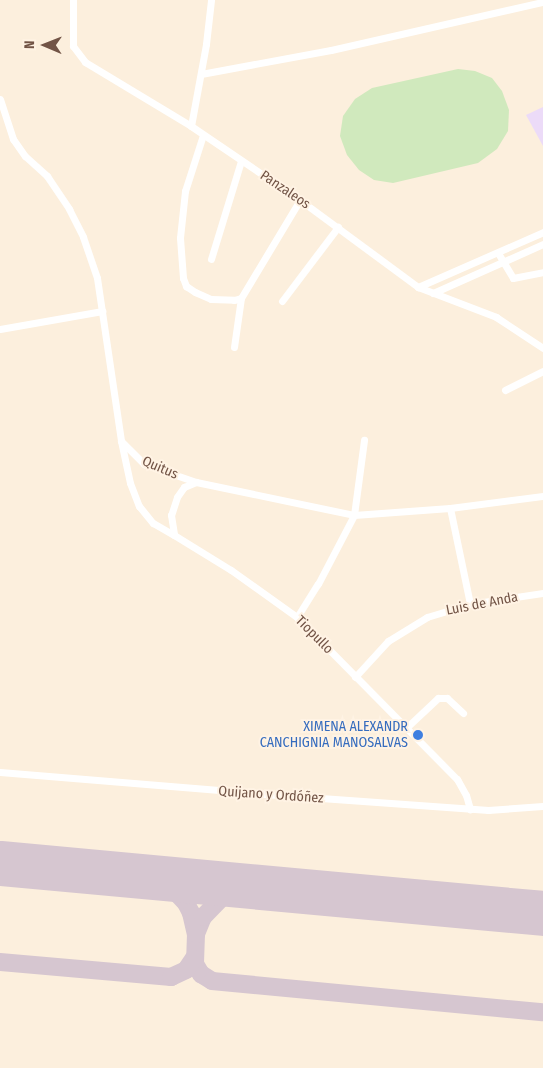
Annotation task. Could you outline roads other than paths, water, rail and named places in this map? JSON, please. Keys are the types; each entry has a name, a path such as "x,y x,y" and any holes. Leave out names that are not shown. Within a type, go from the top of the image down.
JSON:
{"street":[{"name":"Panzaleos","path":"73,0 72,40 80,57 191,126 300,200 418,287 496,317 540,341 543,348"},
{"path":"191,126 201,74 210,0"},
{"path":"201,74 331,50 543,2"},
{"path":"0,99 13,139 25,156 46,176 69,209 83,237 96,278 121,441"},
{"path":"203,135 184,192 180,238 182,278 186,286 211,299 234,300 241,298"},
{"path":"211,259 241,161"},
{"path":"234,348 241,298 300,200"},
{"path":"282,301 338,227"},
{"path":"418,287 543,232"},
{"path":"433,293 543,244"},
{"path":"498,252 514,278 543,272"},
{"path":"0,329 102,311"},
{"path":"505,390 543,371"},
{"path":"297,617 318,584 354,515 364,440"},
{"name":"Quitus","path":"121,441 144,464 196,482 354,515 450,508 543,496"},
{"name":"Tiopullo","path":"121,441 130,483 139,506 153,523 232,570 297,617 457,779 466,795 470,809"},
{"path":"174,535 171,515 177,497 184,487 196,482"},
{"path":"450,508 470,604"},
{"name":"Luis de Anda","path":"355,677 388,641 404,629 427,617 470,604 543,593"},
{"path":"406,728 438,698 447,698 463,713"},
{"name":"Quijano y Ordóñez","path":"0,772 470,809 507,810 543,806"}],"place":[{"name":"XIMENA ALEXANDR CANCHIGNIA MANOSALVAS","path":"418,735"}]}
